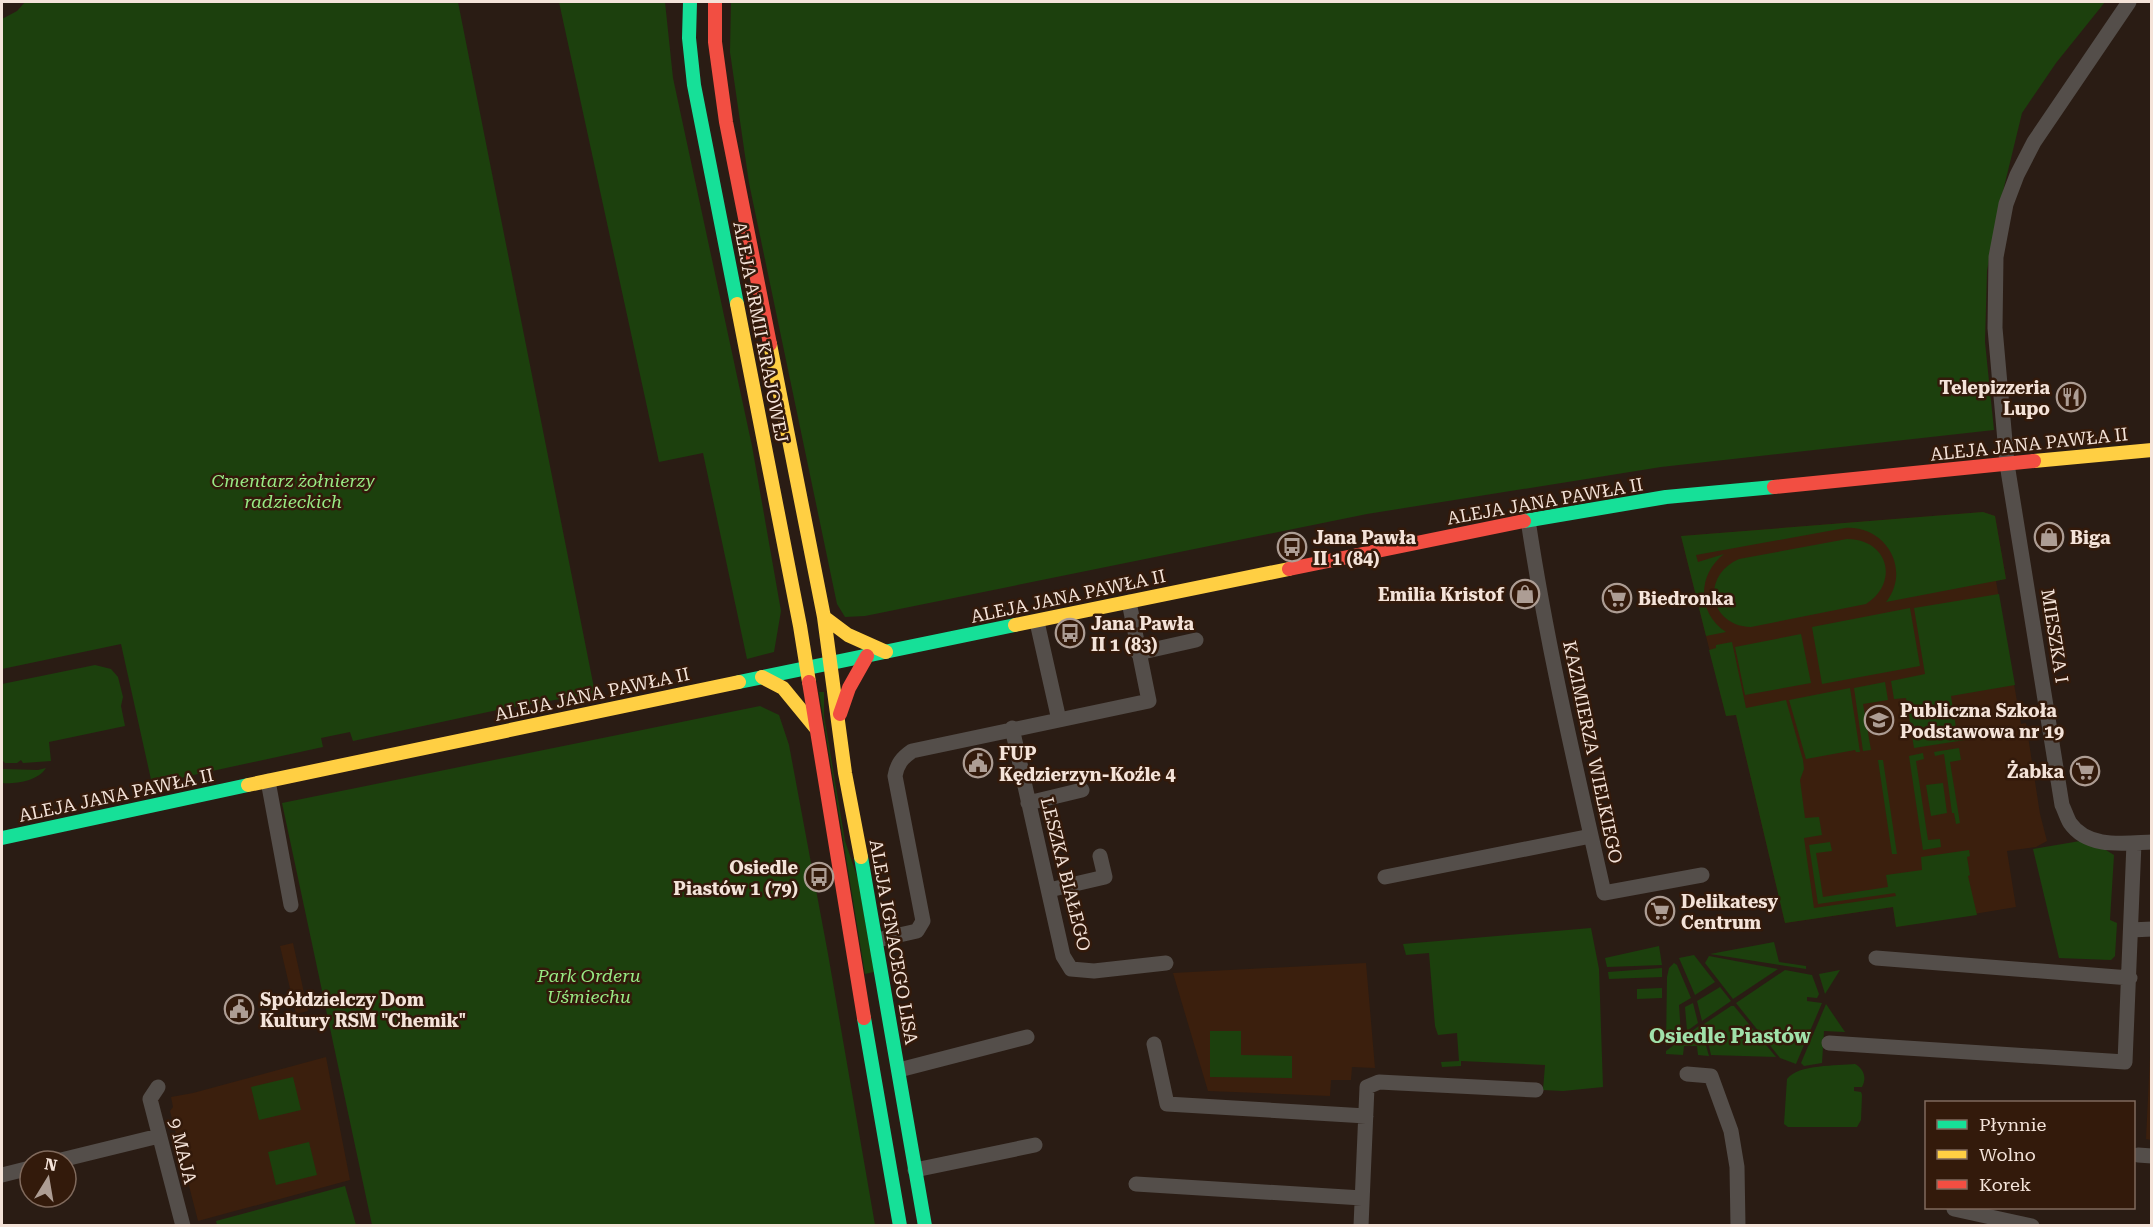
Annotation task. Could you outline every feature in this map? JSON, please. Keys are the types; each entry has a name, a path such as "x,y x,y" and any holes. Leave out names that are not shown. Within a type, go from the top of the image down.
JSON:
{"main road":[{"name":"ALEJA ARMII KRAJOWEJ","path":"690,2 689,38 699,113 807,668"},
{"name":"ALEJA ARMII KRAJOWEJ","path":"716,2 715,42 726,122 832,663"},
{"name":"ALEJA JANA PAWŁA II","path":"2,838 807,668 1037,622 1232,579 1528,520 1666,497 2151,450"},
{"path":"824,618 848,635 886,652"},
{"path":"800,626 785,656 762,678 783,688 816,728"},
{"path":"838,719 849,688 867,656"},
{"name":"ALEJA IGNACEGO LISA","path":"832,663 845,773 877,940 925,1226"},
{"path":"807,668 900,1226"},
{"path":"922,1209 936,1226"}],"street":[{"name":"MIESZKA I","path":"2129,2 2034,142 2017,176 2006,204 1996,257 1995,328 2007,464 2062,805 2070,823 2082,835 2100,842 2151,842"},
{"name":"KAZIMIERZA WIELKIEGO","path":"1528,520 1534,566 1551,653 1604,893 1702,875"},
{"path":"877,940 917,931 923,921 895,776 897,766 904,756 912,751 1012,728 1149,701 1129,602"},
{"path":"1037,622 1059,720"},
{"path":"1138,653 1196,640"},
{"name":"LESZKA BIAŁEGO","path":"1012,728 1063,956 1071,969 1094,971 1167,963"},
{"path":"268,781 291,905"},
{"path":"1028,803 1082,790"},
{"path":"1385,877 1591,836"},
{"path":"1828,1043 2125,1062 2134,843"},
{"path":"1049,890 1105,877 1100,856"},
{"path":"2131,930 2151,929"},
{"path":"1875,958 2130,978"},
{"path":"899,1070 1027,1037"},
{"path":"1154,1044 1167,1104 1366,1116"},
{"path":"1687,1074 1711,1076 1731,1131 1737,1167 1738,1226"},
{"path":"1361,1226 1367,1087 1379,1082 1536,1090"},
{"name":"9 MAJA","path":"158,1087 150,1099 183,1226"},
{"path":"78,1156 159,1136"},
{"path":"915,1170 1035,1145"},
{"path":"2,1175 18,1171"},
{"path":"1136,1184 1362,1198"},
{"path":"1954,1209 2032,1226"}],"shaded area":[{"name":"Publiczna Szkoła Podstawowa nr 19","path":"1983,512 1995,516 2006,579 1996,581 2021,724 2026,723 2040,814 2047,841 2036,847 2007,851 2016,907 1896,927 1893,907 1785,923 1736,715 1726,716 1681,536"},
{"path":"293,943 308,1011 296,1014 280,946"},
{"path":"1366,963 1375,1068 1352,1067 1351,1080 1331,1080 1330,1096 1208,1091 1173,973"},
{"path":"2151,1035 2151,1140 2146,1139"},
{"path":"326,1057 350,1180 198,1221 170,1111 173,1107 171,1097"}],"green space":[{"name":"Cmentarz żołnierzy radzieckich","path":"25,2 458,2 595,693 502,709 353,741 350,732 321,738 323,747 152,784 121,644 2,669 2,19 17,11"},
{"path":"559,2 665,2 673,78 752,446 781,611 774,652 747,659 703,453 659,462"},
{"path":"731,2 2105,2 2056,63 2022,113 1997,216 1987,271 1985,342 1994,430 1661,467 1367,514 865,616 845,617 837,604 749,183 730,52"},
{"path":"1983,512 1995,516 2006,579 1886,602 1893,589 1896,576 1895,563 1882,541 1859,529 1845,528 1696,555 1698,562 1724,554 1709,572 1704,594 1710,615 1726,632 1706,636 1681,536"},
{"path":"1847,539 1861,541 1872,546 1885,563 1886,574 1883,585 1877,595 1866,604 1751,627 1737,624 1718,610 1715,588 1719,577 1727,567 1739,559"},
{"path":"1999,594 2015,685 1951,696 1957,734 1964,733 1965,740 1914,748 1906,698 1894,699 1891,681 1925,674 1914,608"},
{"path":"1910,608 1920,666 1822,684 1812,627"},
{"path":"1801,634 1811,683 1745,695 1735,647"},
{"path":"1732,642 1746,708 1786,700 1803,760 1804,769 1800,780 1805,818 1819,817 1822,835 1804,838 1814,908 1896,896 1895,893 1818,904 1809,845 1830,842 1832,851 1816,853 1823,897 1888,887 1886,875 1922,870 1921,857 1969,850 1970,856 1967,857 1970,875 1968,876 1977,915 1896,927 1893,907 1785,923 1736,715 1726,716 1709,650 1716,648 1716,645"},
{"path":"95,665 111,669 118,677 123,697 121,706 125,726 49,742 51,761 23,763 21,760 17,763 5,763 2,760 2,684"},
{"path":"1885,682 1888,700 1863,704 1871,750 1863,751 1854,688"},
{"path":"1850,688 1860,752 1855,750 1806,759 1789,700"},
{"path":"819,692 824,692 824,716 845,841 858,879 874,972 865,974"},
{"name":"Park Orderu Uśmiechu","path":"760,706 779,715 789,745 875,1225 372,1225 282,803"},
{"path":"1959,748 1961,760 1950,762 1960,823 1956,824 1954,813 1952,813 1944,754 1935,756 1934,752"},
{"path":"1923,753 1924,759 1916,761 1928,840 1940,839 1941,847 1923,850 1909,756"},
{"path":"1878,760 1883,760 1897,854 1892,854"},
{"path":"46,768 32,779 2,783 2,769 38,770"},
{"path":"1943,783 1947,813 1931,816 1926,785"},
{"path":"2080,841 2101,847 2114,855 2110,920 2117,923 2115,956 2111,960 2059,958 2033,849"},
{"path":"1591,928 1599,969 1603,1087 1563,1091 1543,1090 1545,1065 1461,1061 1461,1066 1442,1067 1441,1062 1459,1061 1457,1033 1438,1035 1435,1026 1429,953 1406,955 1403,944"},
{"path":"1774,942 1779,962 1806,966 1806,969 1710,954"},
{"path":"1659,946 1662,965 1607,967 1605,958"},
{"path":"1694,955 1715,982 1695,995 1679,958"},
{"path":"1709,956 1778,969 1733,999 1705,963"},
{"path":"1674,963 1677,965 1691,998 1679,1005 1681,1035 1666,1046 1667,977 1669,968"},
{"path":"1662,968 1662,977 1609,979 1608,972"},
{"path":"1785,970 1812,975 1819,994 1817,998 1807,997 1807,1001 1822,1003 1796,1064 1780,1058 1736,1003"},
{"path":"1840,970 1825,994 1819,974"},
{"path":"1720,987 1731,1001 1702,1021 1697,1001"},
{"path":"1662,988 1662,998 1637,999 1637,989"},
{"path":"1693,1003 1698,1023 1687,1031 1685,1007"},
{"path":"1826,1004 1845,1032 1824,1031 1822,1063 1804,1066 1801,1063"},
{"path":"1734,1006 1776,1057 1711,1055 1704,1024"},
{"path":"1700,1025 1709,1056 1698,1055 1697,1046 1684,1046 1683,1055 1666,1054 1666,1051"},
{"path":"1210,1031 1241,1031 1241,1055 1292,1056 1292,1078 1210,1077"},
{"path":"1855,1064 1864,1074 1862,1087 1854,1087 1854,1091 1861,1092 1862,1095 1861,1120 1857,1127 1788,1127 1784,1124 1787,1079 1792,1074 1809,1068"},
{"path":"293,1077 301,1110 259,1120 251,1087"},
{"path":"309,1142 317,1175 276,1185 268,1152"},
{"path":"345,1186 356,1225 217,1225 216,1221"}],"traffic: fast":[{"path":"690,2 689,38 694,85 737,304"},
{"path":"1524,521 1666,497 1774,487"},
{"path":"739,682 1015,625"},
{"path":"2,838 248,785"},
{"path":"861,857 925,1226"},
{"path":"864,1018 900,1226"}],"traffic: slow":[{"path":"737,304 809,682"},
{"path":"770,344 824,617 845,773 861,857"},
{"path":"2034,461 2152,450"},
{"path":"1015,625 1289,569"},
{"path":"824,617 848,635 886,652"},
{"path":"762,677 783,688 815,727"},
{"path":"248,785 739,682"}],"traffic: jam":[{"path":"715,2 715,42 726,122 770,344"},
{"path":"1774,487 2034,461"},
{"path":"1289,569 1524,521"},
{"path":"840,714 849,688 867,656"},
{"path":"809,682 864,1018"}],"place":[{"name":"Telepizzeria Lupo","path":"2071,397"},
{"name":"Biga","path":"2049,537"},
{"name":"Jana Pawła II 1 (84)","path":"1292,547"},
{"name":"Emilia Kristof","path":"1525,594"},
{"name":"Biedronka","path":"1617,598"},
{"name":"Jana Pawła II 1 (83)","path":"1070,633"},
{"name":"Publiczna Szkoła Podstawowa nr 19","path":"1879,720"},
{"name":"FUP Kędzierzyn-Koźle 4","path":"978,763"},
{"name":"Żabka","path":"2085,771"},
{"name":"Osiedle Piastów 1 (79)","path":"819,877"},
{"name":"Delikatesy Centrum","path":"1660,911"},
{"name":"Spółdzielczy Dom Kultury RSM \"Chemik\"","path":"239,1009"}],"district":[{"name":"Osiedle Piastów","path":"1730,1036"}]}
